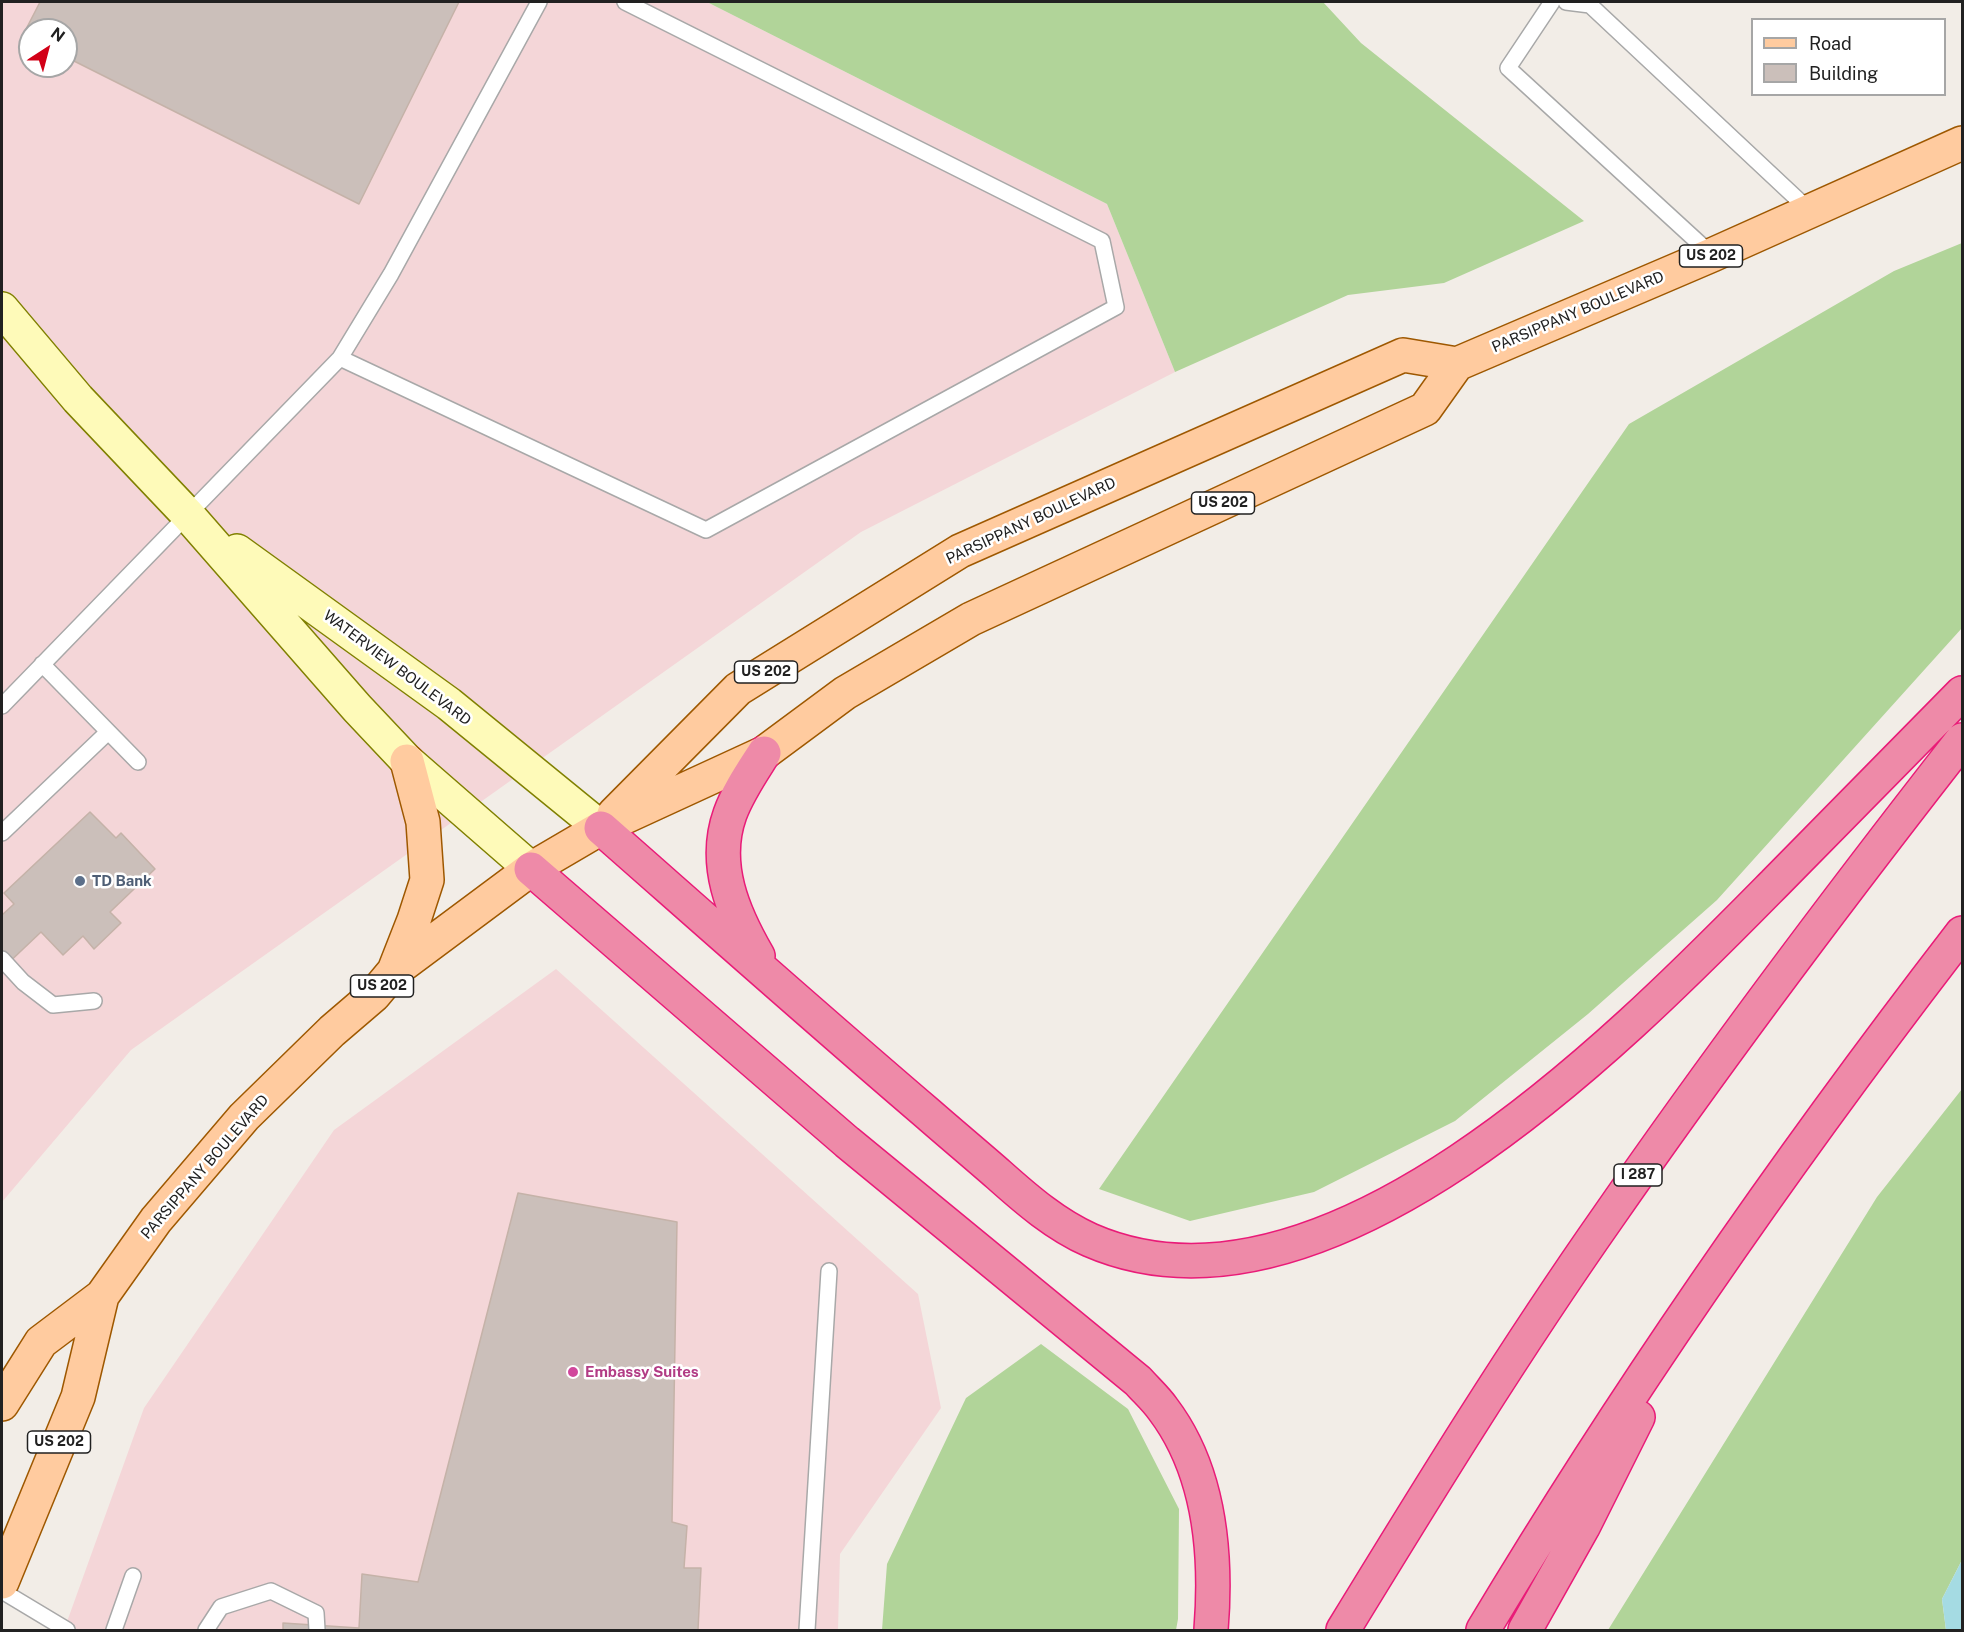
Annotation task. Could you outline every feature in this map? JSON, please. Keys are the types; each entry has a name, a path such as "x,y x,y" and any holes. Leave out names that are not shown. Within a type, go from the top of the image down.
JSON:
{"highway":[{"path":"601,828 771,978 1059,1224 1090,1240 1125,1253 1163,1259 1202,1260 1255,1254 1330,1232 1373,1211 1460,1162 1542,1100 1629,1026 1724,935 1962,693"},
{"name":"I 287","path":"1343,1630 1511,1362 1613,1210 1707,1076 1808,939 1962,740"},
{"path":"764,753 744,785 730,814 723,846 724,875 733,908 771,978"},
{"path":"531,869 847,1142 1138,1381 1163,1409 1182,1440 1197,1475 1212,1551 1214,1598 1211,1630"},
{"path":"1483,1630 1610,1426 1704,1286 1803,1145 1962,933"},
{"path":"1525,1630 1583,1527 1704,1286"}],"main road":[{"name":"PARSIPPANY BOULEVARD","path":"2,1404 41,1342 102,1296 156,1220 244,1117 332,1031 374,995 394,971 531,869 601,828 764,753 844,693 971,619 1425,409 1457,364 1712,255 1962,143"},
{"name":"PARSIPPANY BOULEVARD","path":"601,828 738,689 960,551 1403,355 1457,364"},
{"path":"394,971 414,920 426,880 423,822 407,761"},
{"name":"PARSIPPANY BOULEVARD","path":"2,1582 78,1397 102,1296"}],"street":[{"name":"WATERVIEW BOULEVARD","path":"2,309 78,399 188,515 357,708 407,761 531,869"},
{"name":"WATERVIEW BOULEVARD","path":"188,515 449,704 601,828"}],"lane":[{"path":"2,706 340,358 391,274 539,2"},
{"path":"340,358 706,530 1116,307 1102,241 625,2"},
{"path":"1552,2 1508,68 1712,255"},
{"path":"1566,2 1590,6 1810,211"},
{"path":"42,664 138,762"},
{"path":"2,833 108,732"},
{"path":"2,959 23,982 53,1005 94,1001"},
{"path":"807,1630 829,1271"},
{"path":"114,1630 133,1576"},
{"path":"2,1591 67,1630"},
{"path":"206,1630 221,1606 271,1592 316,1613 317,1630"}],"shaded area":[{"path":"2,2 707,2 1107,204 1175,372 861,532 131,1050 2,1202"},
{"path":"556,969 918,1294 941,1408 840,1554 838,1630 64,1630 144,1408 334,1130"}],"green space":[{"path":"707,2 1323,2 1361,43 1584,221 1444,283 1348,295 1175,372 1107,204"},
{"path":"1962,243 1962,628 1717,900 1588,1014 1455,1121 1314,1192 1190,1221 1099,1189 1629,424 1894,271"},
{"path":"1962,1089 1962,1560 1942,1599 1946,1630 1608,1630 1877,1197"},
{"path":"1041,1344 1128,1409 1179,1509 1176,1630 882,1630 887,1564 966,1398"}],"water":[{"path":"1962,1560 1962,1630 1946,1630 1942,1599"}],"building":[{"path":"40,2 459,2 359,204 78,63 78,18 32,18"},
{"name":"TD Bank","path":"90,812 116,838 121,833 155,869 110,912 121,923 94,949 83,936 63,955 41,932 2,969 2,915 14,904 4,893"},
{"name":"Embassy Suites","path":"518,1193 677,1222 672,1522 687,1526 684,1568 701,1568 698,1630 283,1630 283,1623 359,1628 362,1574 418,1582"}],"place":[{"name":"TD Bank","path":"80,881"},
{"name":"Embassy Suites","path":"573,1372"}]}
